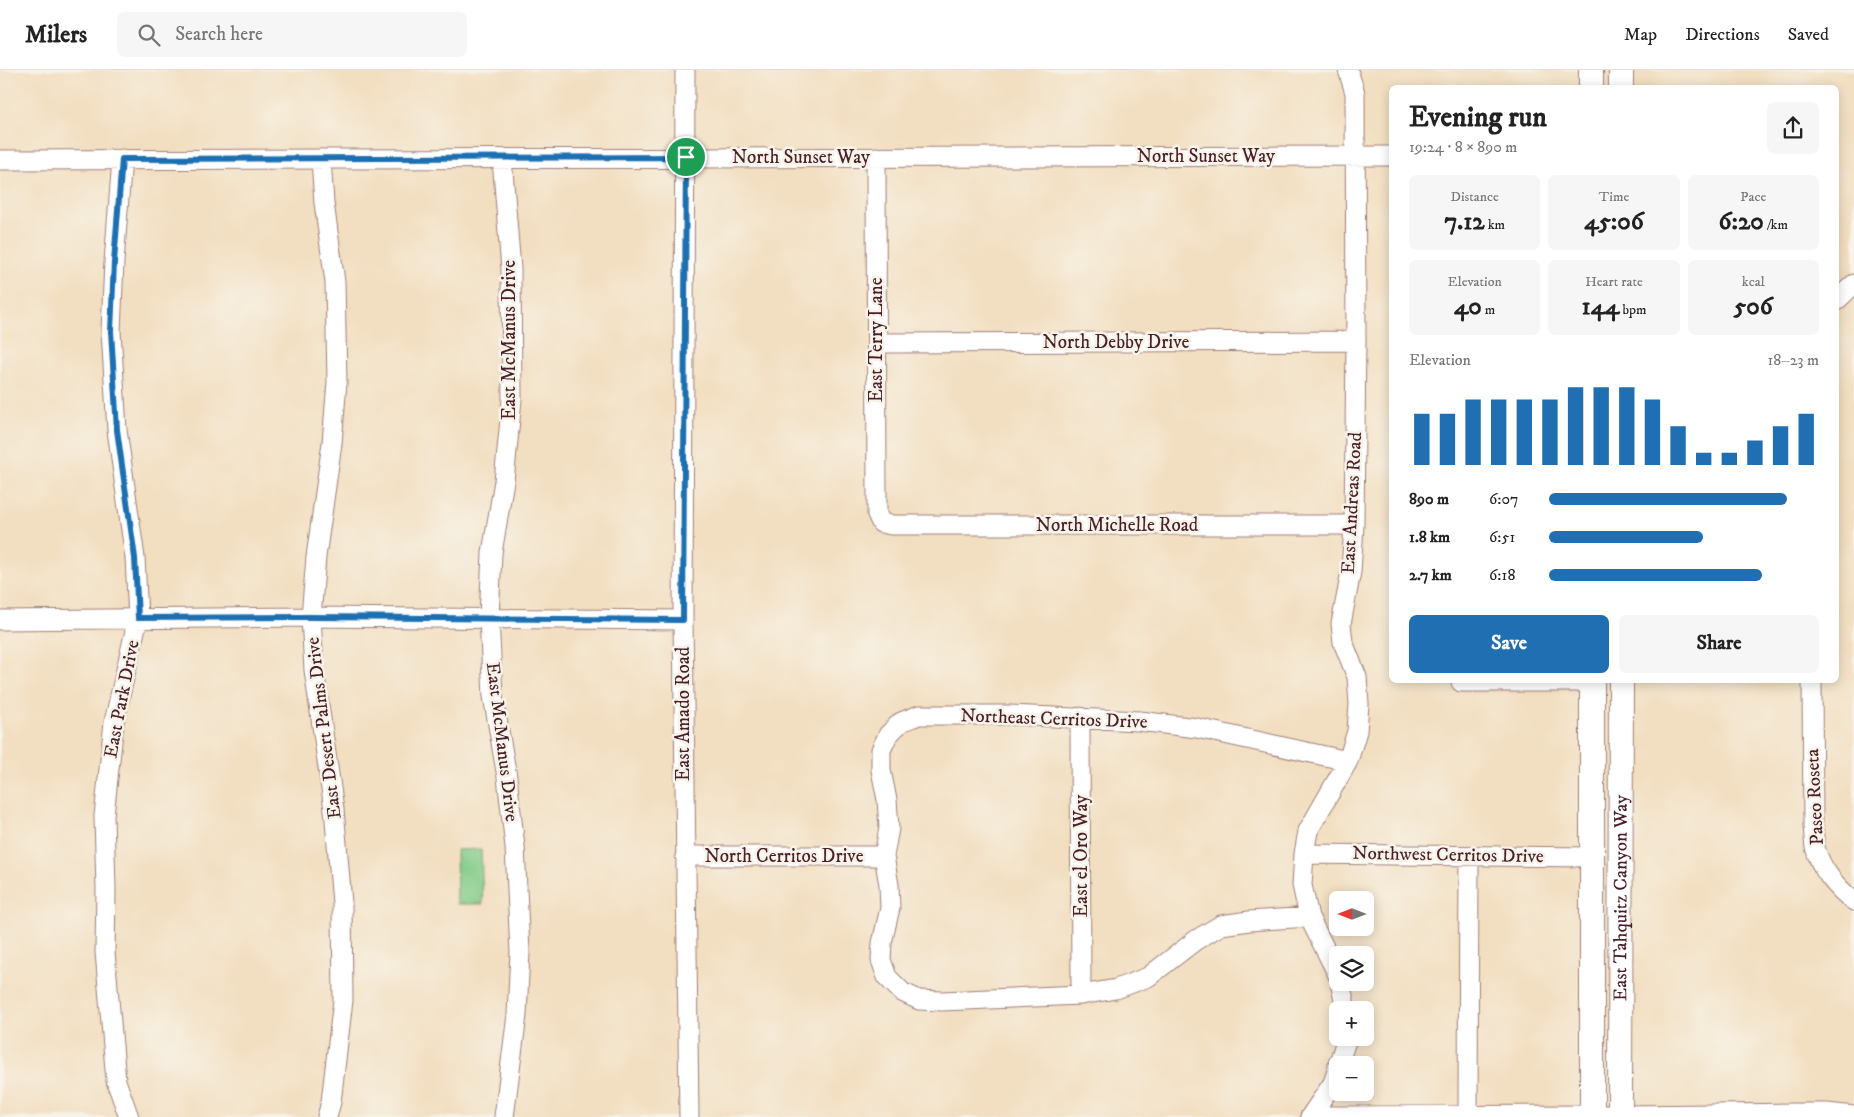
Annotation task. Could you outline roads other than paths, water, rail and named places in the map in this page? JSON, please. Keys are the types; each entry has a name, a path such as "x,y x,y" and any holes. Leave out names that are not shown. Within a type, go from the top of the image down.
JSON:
{"main road":[{"path":"1591,70 1591,85"},
{"path":"1621,70 1621,85"},
{"name":"East Tahquitz Canyon Way","path":"1592,683 1592,1116"},
{"name":"East Tahquitz Canyon Way","path":"1620,1116 1621,683"}],"street":[{"name":"East Amado Road","path":"685,70 683,620 684,856 689,1117"},
{"name":"East Andreas Road","path":"1329,956 1309,917 1302,885 1308,831 1348,761 1357,731 1359,704 1357,677 1343,642 1341,624 1351,572 1354,525 1356,156 1355,93 1348,70"},
{"name":"North Sunset Way","path":"0,160 1389,156"},
{"name":"East Terry Lane","path":"876,157 877,514 881,523"},
{"name":"East Park Drive","path":"122,159 111,331 117,430 135,558 138,618 114,722 104,816 105,952 116,1080 128,1117"},
{"name":"East Desert Palms Drive","path":"322,159 324,203 335,282 337,382 332,444 316,557 311,617 314,670 334,809 342,903 343,1000 331,1102 327,1117"},
{"name":"East McManus Drive","path":"502,159 511,269 512,399 504,481 492,553 489,618 493,696 507,777 516,847 520,952 516,1015 504,1117"},
{"path":"1839,298 1854,284"},
{"name":"North Debby Drive","path":"876,343 1356,341"},
{"name":"North Michelle Road","path":"881,523 891,525 1354,525"},
{"path":"0,620 311,617 683,620"},
{"name":"Paseo Roseta","path":"1812,683 1813,828 1815,847 1830,878 1844,894 1854,901"},
{"name":"Northeast Cerritos Drive","path":"884,856 889,828 887,800 881,770 881,750 888,735 901,722 919,716 1010,715 1138,721 1197,728 1348,761"},
{"name":"East el Oro Way","path":"1080,717 1081,995"},
{"name":"Northwest Cerritos Drive","path":"1304,854 1592,857"},
{"name":"North Cerritos Drive","path":"684,856 884,856"},
{"path":"884,856 889,885 890,908 882,943 881,960 887,977 902,992 919,1000 942,1002 1081,995 1116,989 1148,978 1196,940 1221,925 1309,917"},
{"path":"1468,1116 1469,856"},
{"path":"1311,1116 1329,1088"},
{"path":"1311,1116 1620,1116 1828,1113 1854,1116"}]}
